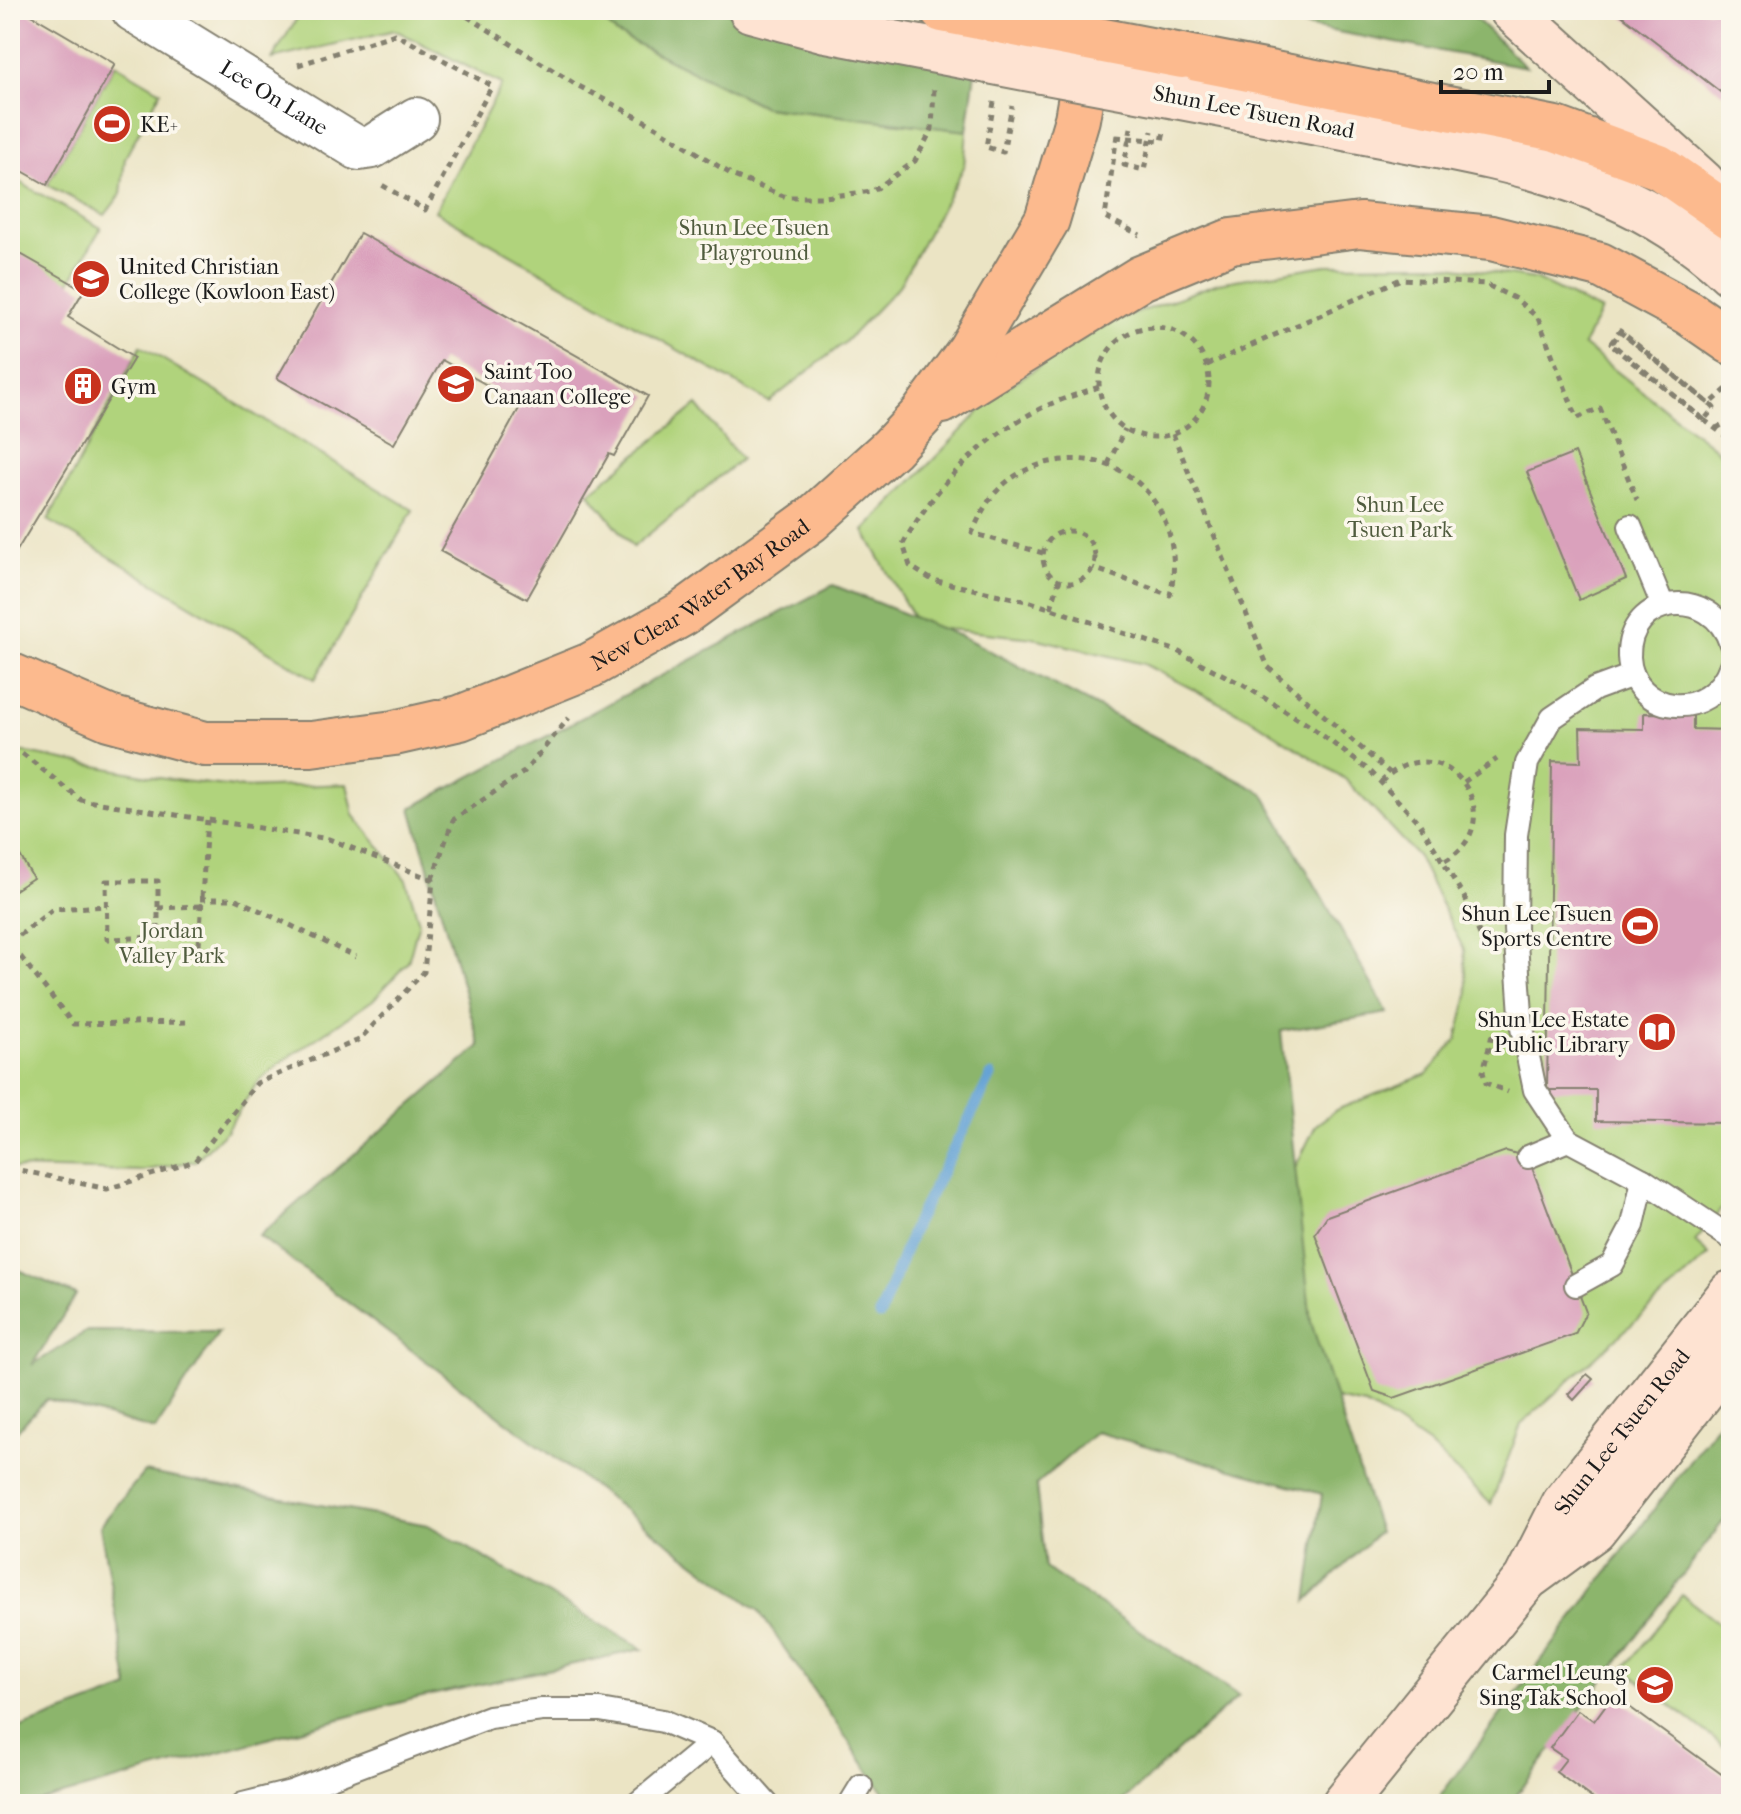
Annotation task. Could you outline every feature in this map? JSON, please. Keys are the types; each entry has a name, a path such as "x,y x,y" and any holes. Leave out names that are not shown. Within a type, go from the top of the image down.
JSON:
{"main road":[{"path":"751,10 826,30 1171,90 1556,129 1659,167 1731,217"},
{"path":"942,10 992,59"},
{"name":"New Clear Water Bay Road","path":"10,675 109,718 205,744 311,744 394,733 460,718 591,665 682,614 811,520 891,448 922,415 970,350 1047,220 1077,119 1096,10"},
{"path":"1512,10 1731,207"},
{"name":"Shun Lee Tsuen Road","path":"1171,90 1551,171 1654,214 1695,241 1731,273"},
{"path":"922,415 1141,278 1231,241 1360,225 1491,238 1600,265 1689,313 1731,342"},
{"name":"Shun Lee Tsuen Road","path":"1344,1804 1526,1579 1564,1504 1731,1293"},
{"name":"Shun Lee Tsuen Road","path":"1526,1579 1594,1529 1731,1355"}],"street":[{"name":"Lee On Lane","path":"133,10 359,149 372,147 416,119"}],"lane":[{"path":"1635,517 1663,606"},
{"path":"1730,634 1718,618 1706,609 1678,603 1663,606 1648,614 1637,626 1630,642 1629,659 1633,675 1643,689 1655,699 1670,705 1687,705 1717,691 1731,665"},
{"path":"1633,675 1595,689 1552,718 1527,763 1516,835 1515,929 1522,1028 1535,1090 1568,1140 1643,1180 1731,1238"},
{"path":"1528,1157 1568,1140"},
{"path":"1576,1285 1612,1265 1633,1225 1643,1180"},
{"path":"243,1804 291,1792 489,1717 542,1710 600,1710 663,1721 712,1742 767,1804"},
{"path":"637,1804 712,1742"}],"path":[{"path":"457,10 575,84 656,127 734,176 786,197 824,197 873,191 915,161 932,129 934,83"},
{"path":"992,59 986,147 1003,152 1012,106"},
{"path":"1131,128 1124,165 1144,170 1171,90"},
{"path":"1116,137 1162,141"},
{"path":"1207,365 1401,279 1485,284 1516,299 1538,318 1577,418 1600,408 1635,517"},
{"path":"1149,328 1168,329 1185,337 1198,349 1207,365 1207,399 1188,426 1173,434 1157,438 1140,436 1112,419 1103,404 1099,387 1100,370 1106,355 1117,341 1131,332 1149,328"},
{"path":"1704,420 1714,408 1620,331 1611,343 1704,420 1731,440"},
{"path":"1710,404 1731,385"},
{"path":"1099,387 1051,404 1007,429 959,468 916,520 903,544 910,566 932,580 1051,608 1177,651 1230,678 1310,726 1381,782 1420,824 1466,900 1491,963"},
{"path":"1716,428 1731,421"},
{"path":"1108,464 1125,429"},
{"path":"1173,434 1268,667 1390,773"},
{"path":"1043,553 972,533 984,508 1009,480 1028,468 1071,459 1108,464 1129,476 1158,505 1174,544 1174,577 1170,595 1093,568"},
{"path":"1060,532 1077,532 1091,542 1095,550 1093,568 1075,582 1059,581 1046,569 1043,553 1052,537 1060,532"},
{"path":"1051,608 1059,581"},
{"path":"10,1168 107,1189 195,1161 257,1083 359,1040 424,972 432,879 453,820 524,772 570,717"},
{"path":"1464,782 1496,760 1506,749"},
{"path":"18,750 81,800 329,839 432,879"},
{"path":"1381,782 1390,773 1412,763 1434,763 1455,773 1464,782 1474,803 1473,827 1461,849 1443,862"},
{"path":"199,945 207,820"},
{"path":"106,881 158,881 158,908 158,937 107,939 106,881"},
{"path":"158,908 236,899 356,957"},
{"path":"10,943 53,909 107,906"},
{"path":"10,952 21,957 73,1024 188,1022"},
{"path":"1496,1022 1483,1072 1486,1083 1505,1092 1535,1090"}],"green space":[{"name":"Shun Lee Tsuen Playground","path":"302,10 592,10 617,34 764,107 967,131 964,167 899,286 844,343 769,402 435,211 502,84 395,30 272,59"},
{"path":"592,10 724,10 749,24 976,65 967,131 765,107 617,34"},
{"path":"1218,10 1467,10 1526,67"},
{"name":"KE+","path":"115,64 161,91 125,158 121,194 105,215 47,185"},
{"path":"10,177 101,228 59,301 10,273"},
{"name":"Shun Lee Tsuen Park","path":"1437,264 1535,279 1601,311 1583,345 1731,461 1731,1214 1722,1208 1695,1242 1709,1255 1521,1424 1491,1504 1429,1445 1365,1405 1311,1394 1206,1350 1316,1125 1336,1110 1427,1074 1457,1039 1468,995 1464,950 1418,857 1345,779 1253,720 1144,664 1034,638 918,626 864,531 999,392 1105,325 1218,283 1326,265"},
{"path":"141,346 413,510 315,679 48,520"},
{"path":"697,405 741,459 633,547 589,493"},
{"path":"833,585 967,639 1263,793 1388,1013 1281,1031 1311,1322 1379,1532 1307,1601 1322,1494 1096,1432 1036,1485 1045,1568 1239,1696 1119,1804 884,1804 886,1796 758,1610 259,1236 480,1046 411,808"},
{"name":"Jordan Valley Park","path":"10,750 165,779 244,788 347,784 354,815 406,880 419,922 408,962 373,1000 283,1061 257,1083 226,1131 195,1161 141,1171 10,1168"},
{"path":"10,1266 76,1295 32,1365 87,1331 219,1332 155,1430 47,1399 10,1438"},
{"path":"1731,1406 1731,1511 1510,1804 1434,1804"},
{"path":"144,1472 428,1525 643,1649 413,1699 30,1804 10,1804 10,1732 129,1688 100,1526"},
{"path":"1682,1595 1731,1633 1731,1752 1624,1669"}],"building":[{"path":"10,10 23,10 115,64 47,185 10,164"},
{"path":"1615,10 1731,10 1731,89 1728,87 1723,94"},
{"path":"360,233 648,396 614,456 609,454 527,599 440,551 521,405 528,408 442,360 394,444 277,378"},
{"path":"10,248 84,290 68,317 134,358 10,562"},
{"path":"1575,453 1626,579 1579,600 1527,472"},
{"name":"Shun Lee Tsuen Sports Centre","path":"1644,713 1693,714 1693,729 1731,730 1731,1123 1596,1121 1596,1090 1547,1090 1552,761 1581,762 1580,728 1644,729"},
{"path":"10,838 33,878 10,893"},
{"path":"1506,1151 1528,1157 1586,1312 1575,1334 1394,1398 1374,1391 1315,1234 1327,1216"},
{"path":"1587,1374 1593,1379 1574,1400 1568,1394"},
{"path":"1613,1695 1731,1781 1731,1804 1600,1804 1556,1772 1566,1759 1550,1748 1578,1710 1594,1721"}],"waterway":[{"path":"880,1315 915,1224 991,1076"}],"place":[{"name":"KE+","path":"112,124"},
{"name":"United Christian College (Kowloon East)","path":"91,279"},
{"name":"Saint Too Canaan College","path":"456,384"},
{"name":"Gym","path":"83,386"},
{"name":"Shun Lee Tsuen Sports Centre","path":"1640,926"},
{"name":"Shun Lee Estate Public Library","path":"1657,1032"},
{"name":"Carmel Leung Sing Tak School","path":"1655,1685"}]}
